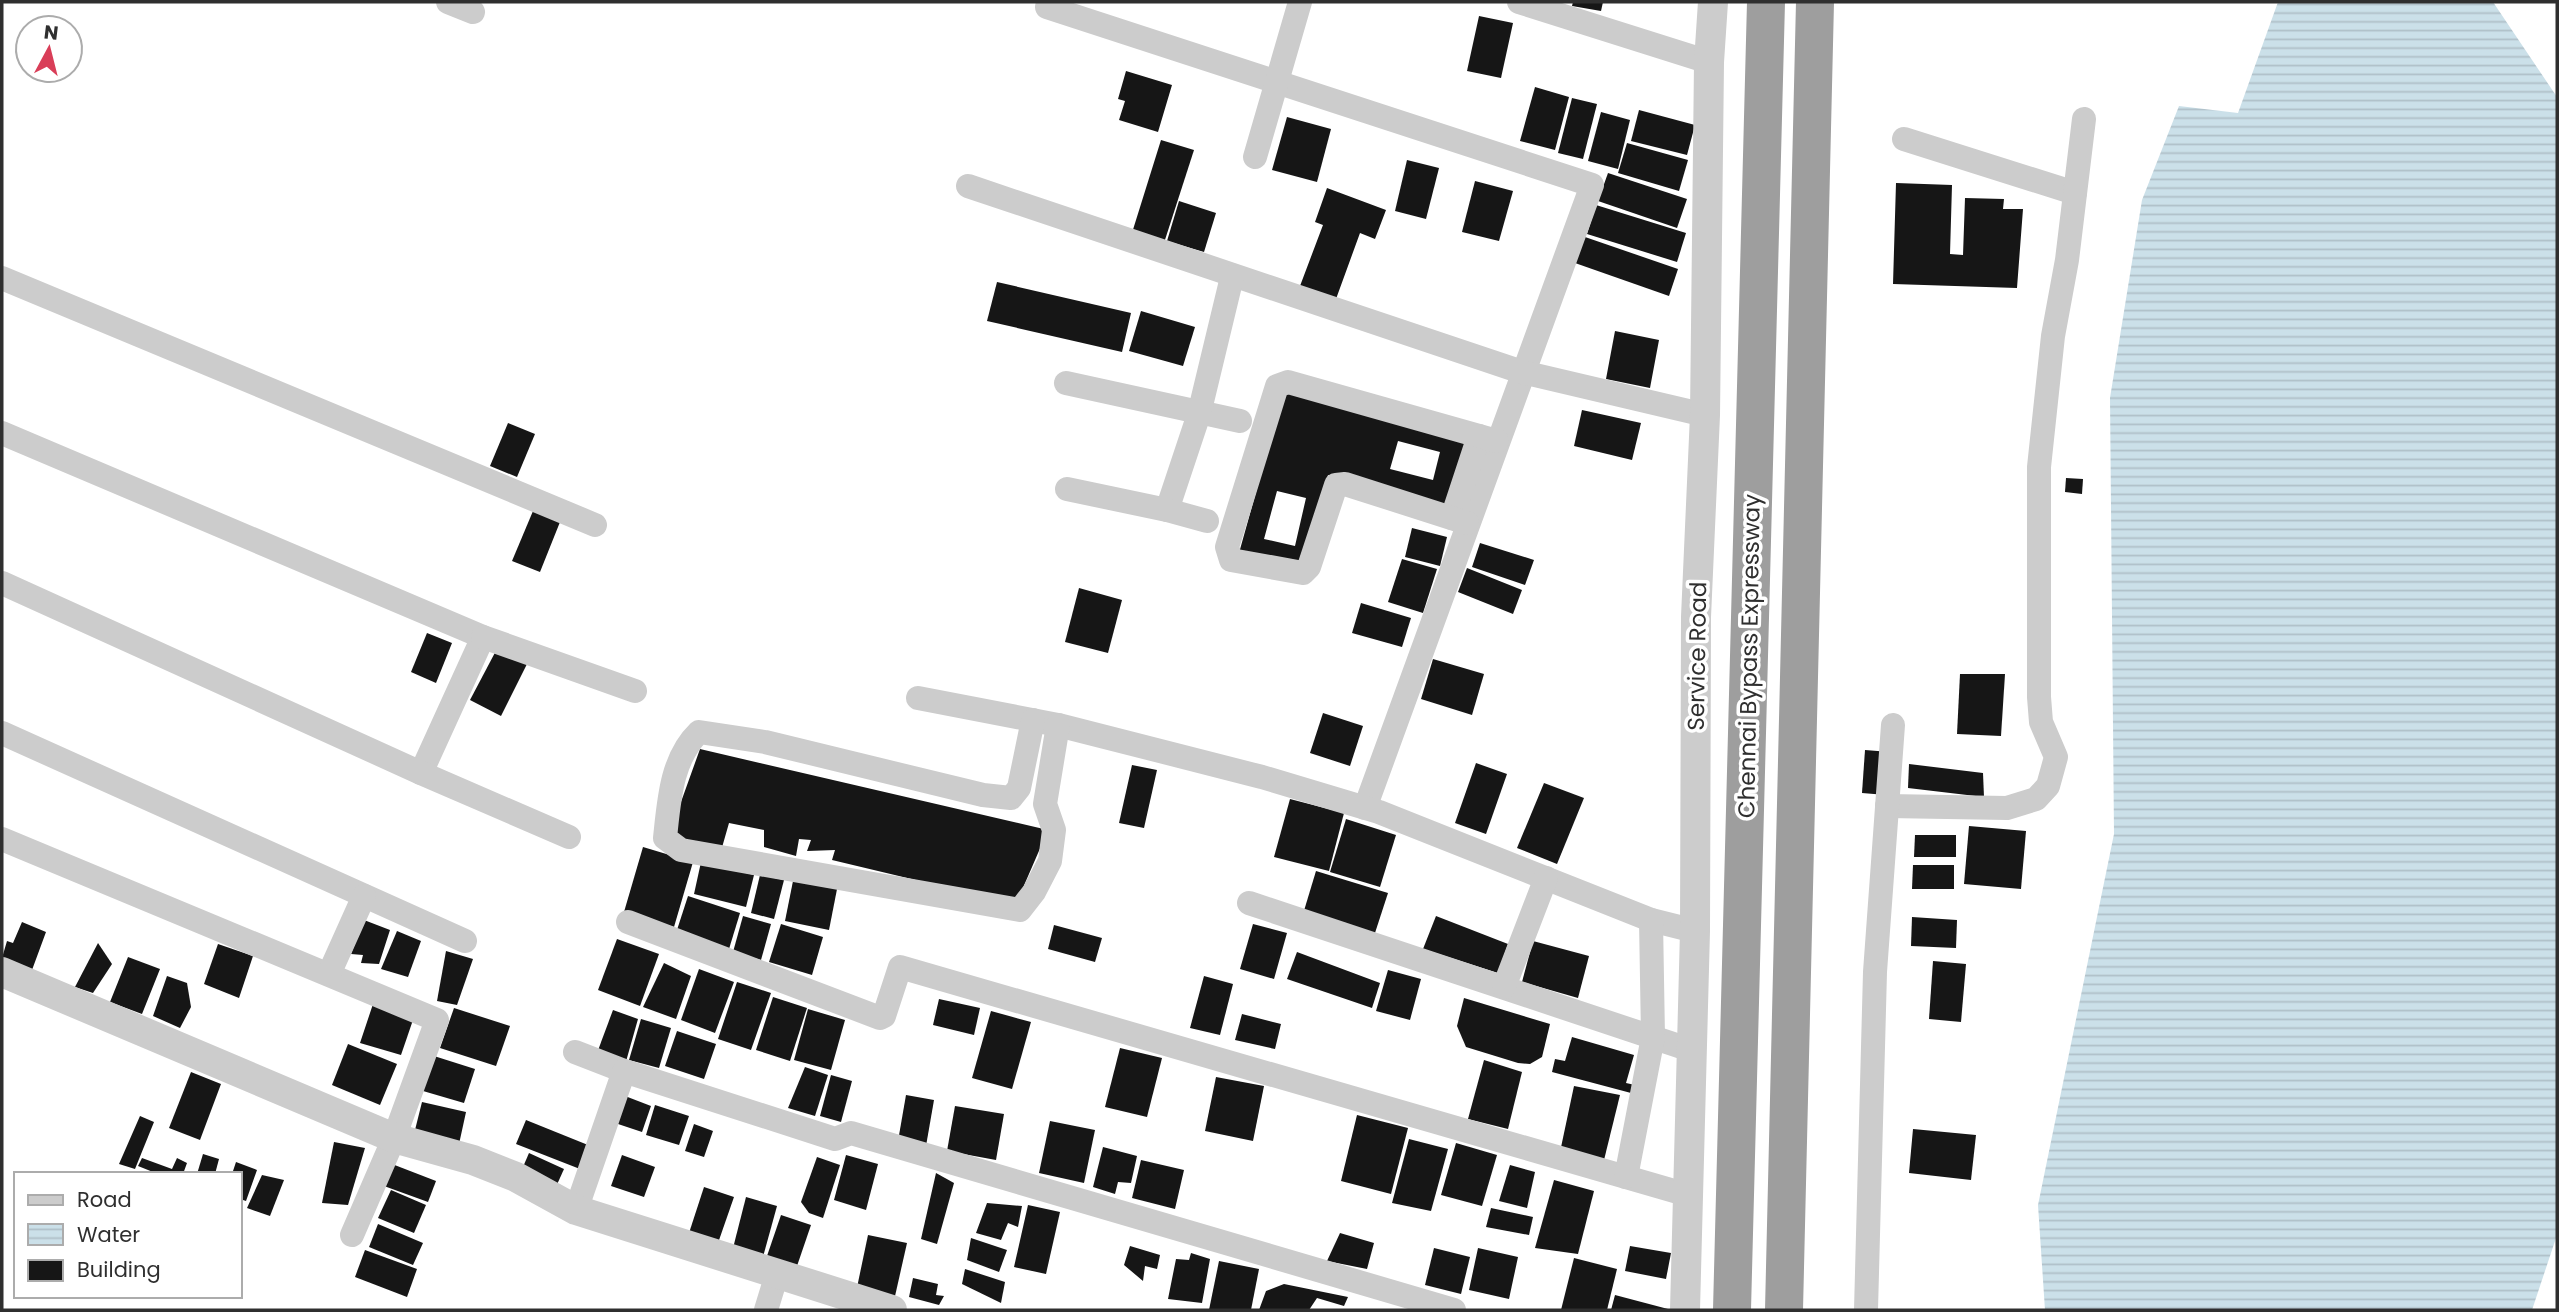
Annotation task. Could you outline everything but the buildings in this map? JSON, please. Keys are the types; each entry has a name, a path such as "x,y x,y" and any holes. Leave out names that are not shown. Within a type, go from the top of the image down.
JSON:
{"highway":[{"name":"Chennai Bypass Expressway","path":"1732,1310 1766,2"},
{"path":"1784,1310 1815,2"}],"street":[{"path":"448,2 473,12"},
{"path":"1255,157 1300,2"},
{"path":"1519,2 1709,62"},
{"name":"Service Road","path":"1685,1310 1695,931 1696,617 1704,415 1709,62 1713,2"},
{"path":"1048,7 1592,185 1522,372 1488,438 1365,808"},
{"path":"1887,806 2007,808 2036,799 2048,786 2054,772 2056,757 2041,722 2039,697 2039,467 2053,336 2067,260 2084,119"},
{"path":"1905,139 2075,193"},
{"path":"968,186 1232,277 1522,372 1704,415"},
{"path":"1167,510 1199,414 1232,277"},
{"path":"2,278 595,525"},
{"path":"1460,521 1345,484 1336,485 1309,567 1303,573 1231,559 1227,547 1277,386 1288,382 1488,438"},
{"path":"1066,383 1240,421"},
{"path":"2,433 483,637 635,691"},
{"path":"1067,489 1207,521"},
{"path":"2,583 421,774 569,837"},
{"path":"421,774 483,637"},
{"path":"918,698 1058,725 1262,777 1365,808 1651,920 1695,931"},
{"path":"1033,720 1019,788 1011,798 983,796 765,742 699,732 684,746 670,791 664,838 681,850 1020,910 1034,892 1050,861 1054,830 1045,804 1058,725"},
{"path":"1866,1310 1875,972 1893,725"},
{"path":"2,733 465,941"},
{"path":"2,839 437,1020 394,1138 352,1234"},
{"path":"1504,988 1546,878"},
{"path":"329,974 364,896"},
{"path":"1249,903 1691,1050"},
{"path":"1626,1177 1653,1037 1651,920"},
{"path":"628,922 880,1018 884,1016 900,967 1688,1195"},
{"path":"2,972 394,1138 473,1160 516,1177 576,1210 892,1310"},
{"path":"575,1052 624,1071 835,1139 851,1133 1454,1310"},
{"path":"576,1210 624,1071"},
{"path":"766,1310 777,1274"}],"water":[{"path":"2278,2 2493,2 2557,97 2557,1235 2532,1310 2045,1310 2038,1205 2114,834 2110,398 2142,200 2179,106 2238,113"}]}
